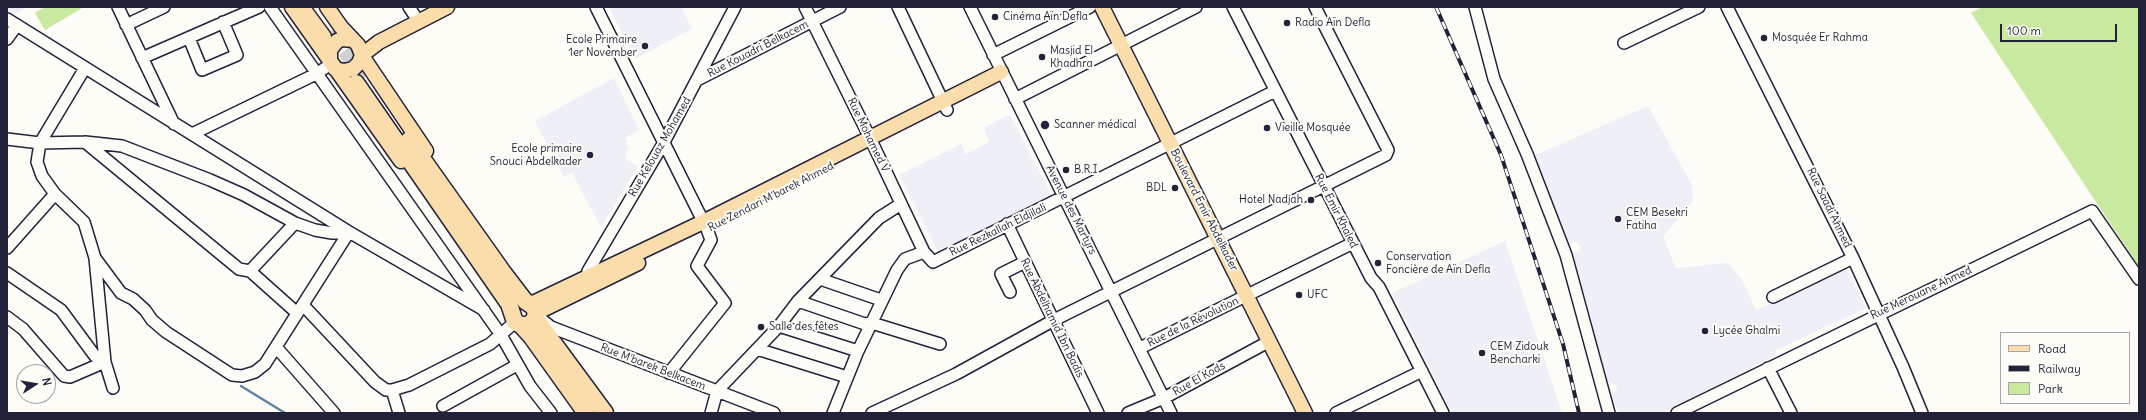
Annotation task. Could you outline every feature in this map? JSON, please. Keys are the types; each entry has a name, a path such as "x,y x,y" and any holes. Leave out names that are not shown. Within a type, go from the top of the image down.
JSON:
{"highway":[{"path":"301,7 327,34 314,7"},
{"path":"360,80 498,278 605,413"},
{"path":"527,314 580,410"}],"main road":[{"path":"292,7 458,240 498,278"},
{"path":"327,7 358,48 453,191 498,278"},
{"path":"358,48 367,44 379,42 447,7"},
{"name":"Boulevard Emir Abdelkader","path":"1102,7 1217,240 1247,296 1268,342 1305,413"},
{"path":"348,39 358,48 359,63 352,69 344,71 332,64 330,50 337,41 348,39"},
{"path":"527,314 1003,76"}],"street":[{"path":"118,7 174,124"},
{"path":"126,25 164,7"},
{"path":"142,58 259,7"},
{"path":"270,7 484,310 501,335 517,365 551,413"},
{"path":"410,7 419,22"},
{"path":"596,7 663,144 705,225 711,240 696,266 725,303 669,373"},
{"name":"Rue Kelouaz Mohamed","path":"593,280 588,271 663,144 735,7"},
{"name":"Rue Mohamed V","path":"805,7 872,142 924,252 933,262"},
{"name":"Rue Kouadri Belkacem","path":"697,80 840,7"},
{"path":"898,7 945,105"},
{"name":"Avenue des Martyrs","path":"970,7 1003,76 1112,291 1170,413"},
{"path":"993,55 1090,7"},
{"path":"1015,99 1196,7"},
{"name":"Rue Emir Khaled","path":"1233,7 1371,278 1379,287 1443,413"},
{"path":"872,413 956,374 1054,320 1386,155 1388,150 1316,7"},
{"path":"1475,7 1494,79 1526,154 1566,255 1609,413"},
{"path":"1624,43 1699,7"},
{"name":"Rue Saadi Ahmed","path":"1727,7 1853,258 1879,313 1922,413"},
{"path":"7,19 350,232 484,310"},
{"path":"189,38 202,70 237,55 224,22"},
{"path":"7,39 17,25"},
{"path":"192,134 316,74 332,64"},
{"path":"85,68 40,143 36,162 42,176 55,194 84,222 95,258 105,362 113,388"},
{"name":"Rue Rezkallah Eldjilali","path":"933,262 1275,91"},
{"path":"7,139 40,143 85,142 122,146 210,180 244,195 295,223 324,232 350,232"},
{"path":"85,142 239,270 250,271 300,309 375,382 386,390 392,390 422,378 490,344 527,314"},
{"path":"9,243 55,194"},
{"path":"711,413 717,392 779,326 798,301 879,218 901,204"},
{"name":"Rue Merouane Ahmed","path":"1677,413 1879,313 2092,211 2139,279"},
{"path":"250,271 295,223"},
{"name":"Rue Abdelhamid Ibn Badis","path":"1007,224 1098,413"},
{"path":"95,258 121,293 133,300 145,310 152,320 166,332 232,376 242,376 255,372 265,364 350,232"},
{"name":"Rue de la Révolution","path":"1140,348 1353,243"},
{"path":"833,413 858,351 872,323 881,300 897,270 905,259 924,252"},
{"path":"1773,297 1853,258"},
{"path":"1010,292 1001,274 1025,262"},
{"path":"7,273 61,310 95,356 105,362"},
{"path":"820,279 881,300"},
{"path":"798,301 865,324 872,323 940,344"},
{"name":"Rue M'barek Belkacem","path":"527,314 551,327 774,413"},
{"path":"7,317 23,329 64,376 70,377 105,362"},
{"path":"779,326 858,351"},
{"name":"Rue El Kods","path":"1128,413 1164,398 1268,342"},
{"path":"276,347 334,413"},
{"path":"758,349 847,377"},
{"path":"443,406 517,365"},
{"path":"1768,368 1791,413"},
{"path":"1336,413 1422,371"},
{"path":"392,390 398,413"}],"shaded area":[{"path":"7,7 28,7 11,16 7,14"},
{"name":"Ecole Primaire 1er November","path":"609,7 681,7 692,29 635,59"},
{"name":"Ecole primaire Snouci Abdelkader","path":"614,78 639,130 625,138 628,141 625,144 628,147 625,159 638,166 601,227 572,173 564,177 535,121"},
{"path":"1648,106 1692,185 1693,201 1663,237 1676,268 1728,263 1742,280 1756,310 1846,267 1866,308 1775,351 1777,355 1662,413 1620,413 1609,396 1617,390 1616,385 1608,382 1584,305 1572,254 1581,250 1577,242 1569,244 1533,156"},
{"path":"1010,114 1051,195 938,252 899,175 961,144 966,154 989,142 984,128"},
{"name":"CEM Zidouk Bencharki","path":"1505,241 1562,413 1452,413 1392,293"}],"green space":[{"path":"45,7 84,7 45,30 35,13"},
{"path":"1982,7 2139,7 2139,267 1971,13"}],"waterway":[{"path":"241,386 285,413"}],"tunnel":[{"path":"331,31 364,77"}],"railway":[{"path":"1436,7 1501,155 1563,344 1579,413"}],"place":[{"name":"Cinéma Aïn Defla","path":"995,17"},
{"name":"Radio Aïn Defla","path":"1287,23"},
{"name":"Mosquée Er Rahma","path":"1764,38"},
{"name":"Ecole Primaire 1er November","path":"645,46"},
{"name":"Masjid El Khadhra","path":"1042,57"},
{"name":"Scanner médical","path":"1045,125"},
{"name":"Vieille Mosquée","path":"1267,128"},
{"name":"Ecole primaire Snouci Abdelkader","path":"590,155"},
{"name":"B.R.I","path":"1066,170"},
{"name":"BDL","path":"1175,188"},
{"name":"Hotel Nadjah","path":"1311,200"},
{"name":"CEM Besekri Fatiha","path":"1618,219"},
{"name":"Conservation Foncière de Aïn Defla","path":"1378,263"},
{"name":"UFC","path":"1299,295"},
{"name":"Salle des fêtes","path":"761,327"},
{"name":"Lycée Ghalmi","path":"1705,331"},
{"name":"CEM Zidouk Bencharki","path":"1482,353"}]}
